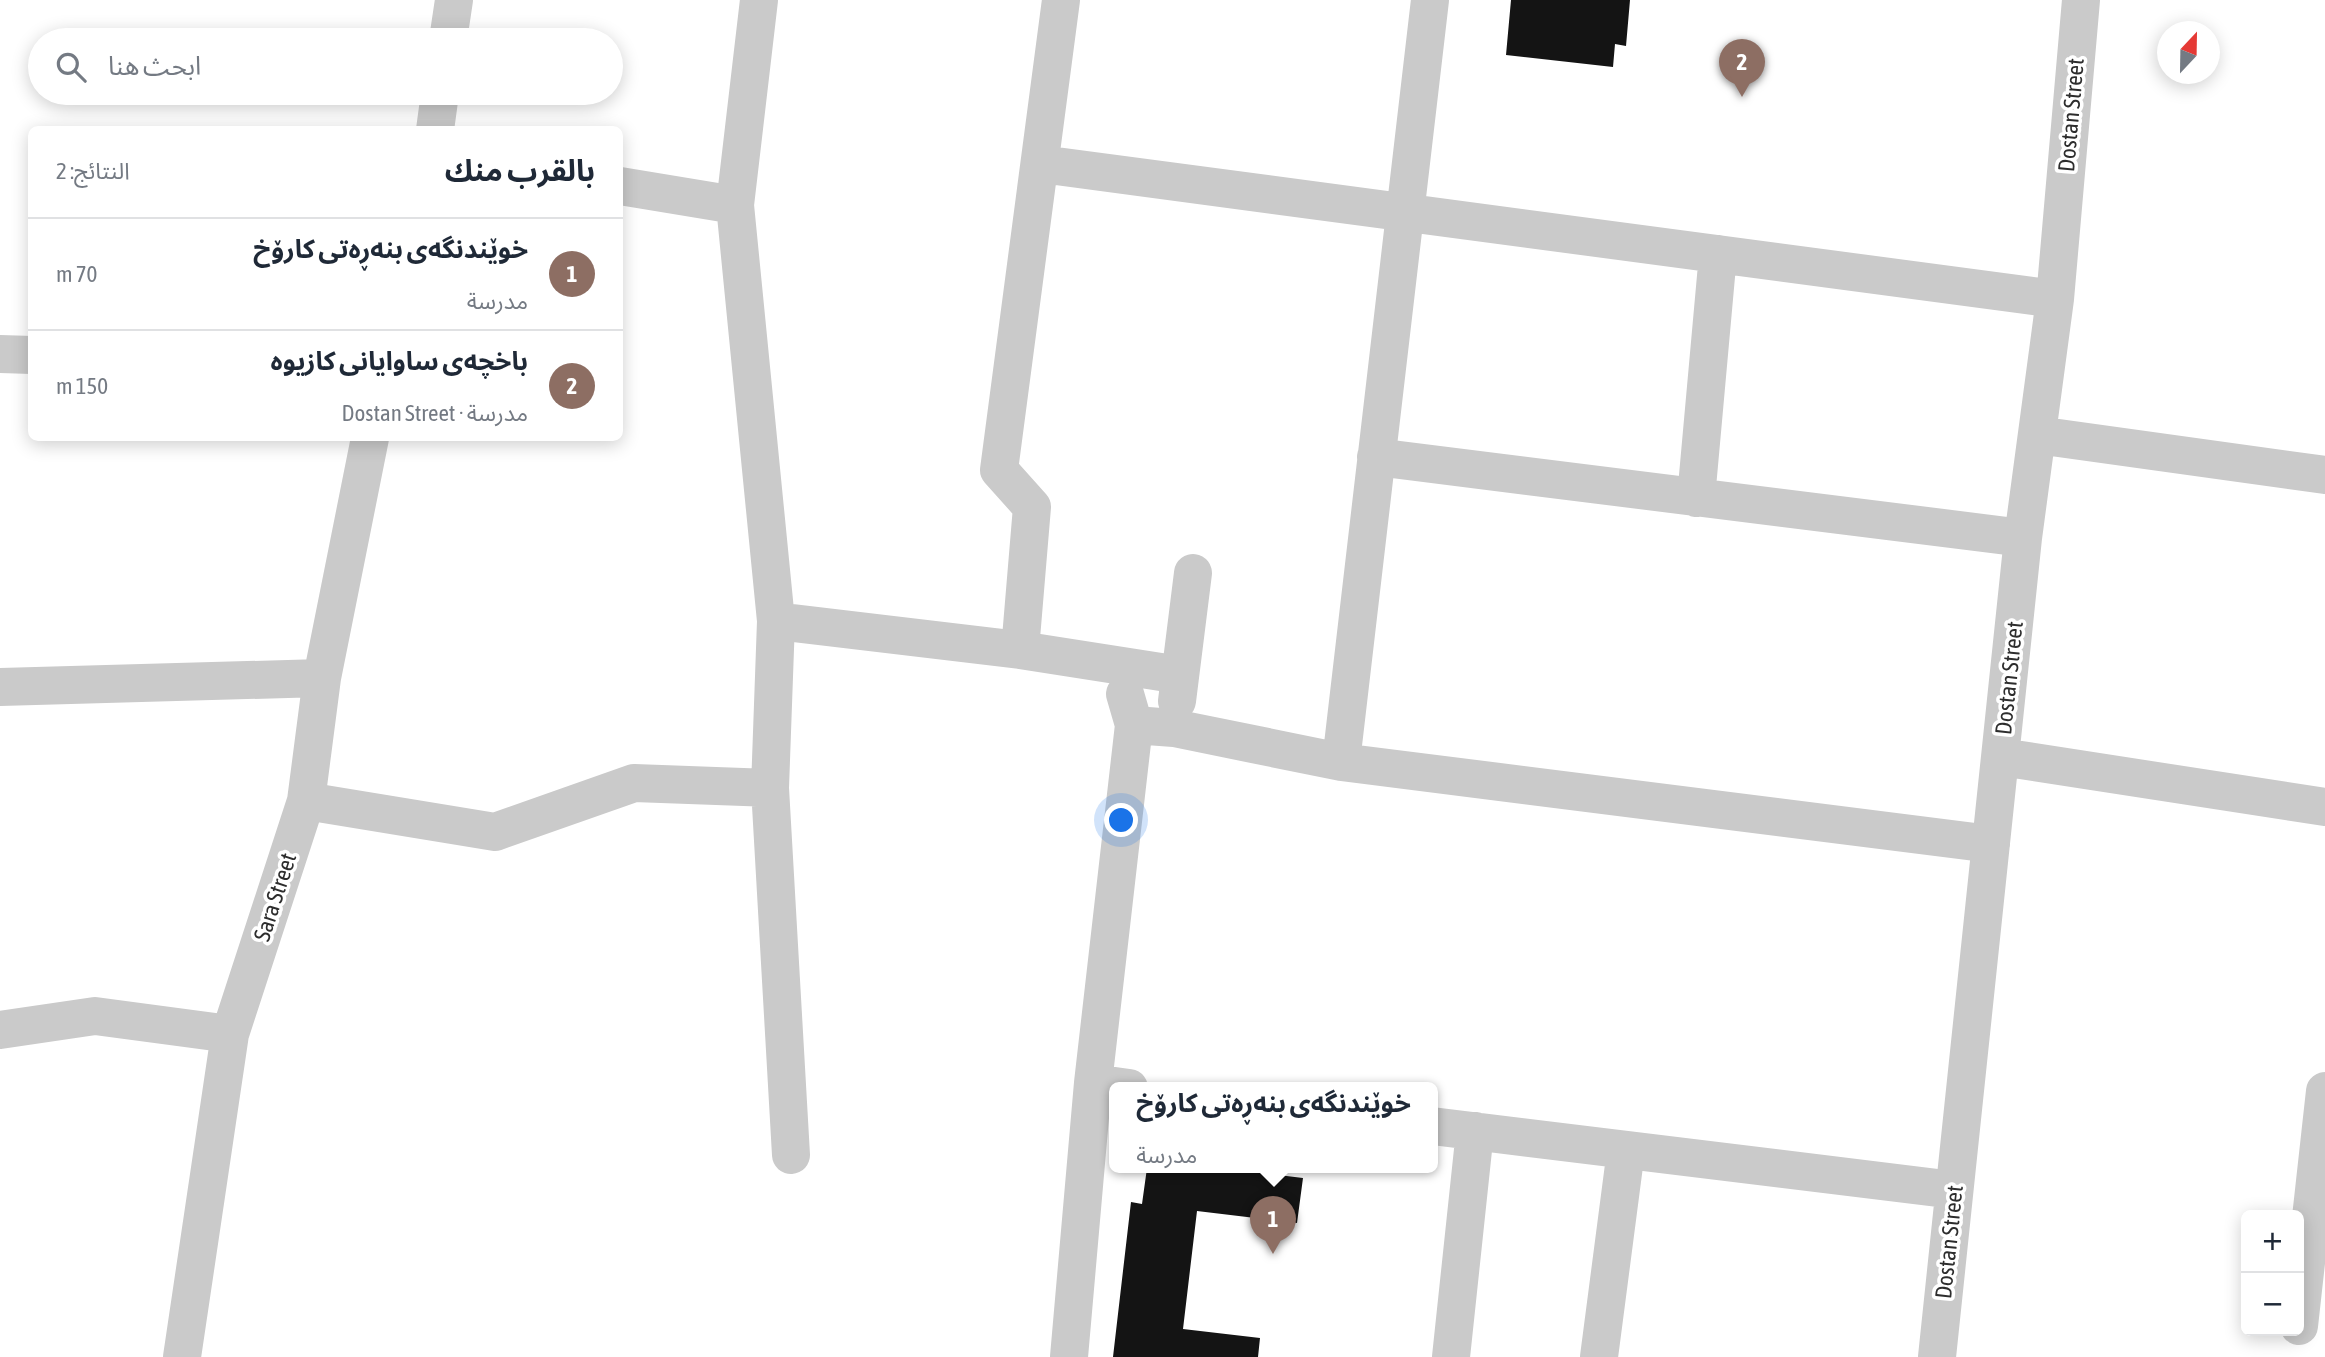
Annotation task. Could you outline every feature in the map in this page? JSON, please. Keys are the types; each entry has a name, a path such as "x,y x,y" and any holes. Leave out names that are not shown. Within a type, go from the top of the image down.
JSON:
{"street":[{"path":"450,28 454,0"},
{"path":"759,0 735,205 776,621 770,788 791,1155"},
{"path":"1020,650 1032,507 999,470 1062,0"},
{"path":"1341,762 1430,0"},
{"name":"Dostan Street","path":"1937,1357 2024,538 2055,299 2081,0"},
{"path":"436,126 438,105"},
{"path":"1041,164 2055,299"},
{"path":"623,186 735,205"},
{"path":"1696,498 1718,254"},
{"path":"0,354 28,355"},
{"path":"2037,435 2325,475"},
{"name":"Sara Street","path":"182,1357 230,1034 306,801 322,678 369,441"},
{"path":"1376,457 2024,538"},
{"path":"1174,728 1193,573"},
{"path":"776,621 1020,650 1180,675"},
{"path":"0,687 322,678"},
{"path":"1111,1082 1130,709 1174,728 1341,762 1991,844"},
{"path":"2001,757 2325,807"},
{"path":"306,801 495,832 634,783 770,788"},
{"path":"0,1030 95,1016 230,1034"},
{"path":"2304,1282 2325,1091"},
{"path":"1069,1357 1109,1099"},
{"path":"1438,1127 1954,1191"},
{"path":"1451,1357 1475,1131"},
{"path":"1599,1357 1626,1150"},
{"path":"2295,1357 2298,1336"}],"building":[{"path":"1511,0 1630,0 1626,46 1615,44 1613,67 1506,55"},
{"path":"1146,1173 1263,1173 1303,1178 1297,1223 1197,1211 1183,1329 1260,1338 1258,1357 1113,1357 1131,1202 1142,1204"}],"place":[{"name":"باخچەی ساوایانی کازیوە","path":"1742,97"},
{"name":"خوێندنگەی بنەڕەتی کارۆخ","path":"1273,1254"}]}
